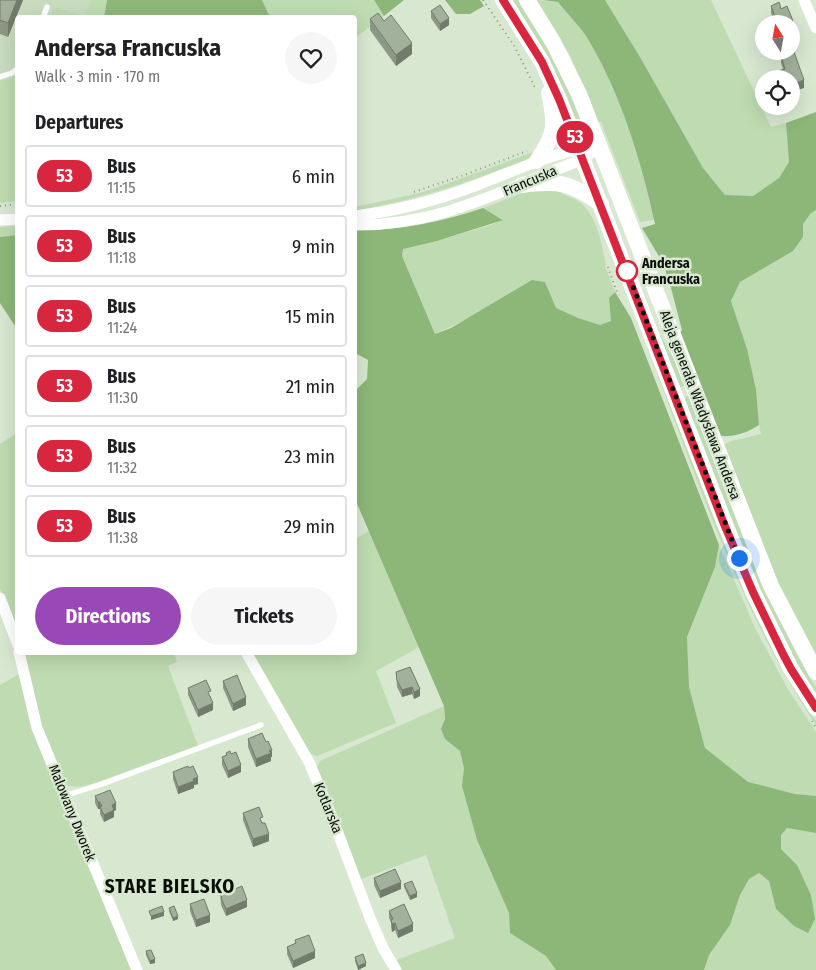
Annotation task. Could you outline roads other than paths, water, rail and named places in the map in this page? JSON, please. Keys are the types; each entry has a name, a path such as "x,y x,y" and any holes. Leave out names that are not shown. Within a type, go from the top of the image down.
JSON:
{"main road":[{"name":"Aleja generała Władysława Andersa","path":"503,0 542,62 582,154 753,592 791,669 816,708"},
{"name":"Aleja generała Władysława Andersa","path":"527,0 566,67 771,586 816,672"},
{"path":"535,155 550,142 554,123 542,62"},
{"path":"522,185 554,182 570,185 601,204"},
{"path":"675,395 693,388"}],"street":[{"path":"804,0 816,28"},
{"name":"Francuska","path":"357,224 399,222 428,218 455,210 522,185 598,146"},
{"name":"Francuska","path":"357,216 420,203 475,186 535,155 582,154"},
{"path":"0,220 15,219"},
{"path":"0,598 3,614 15,639"},
{"name":"Malowany Dworek","path":"21,655 37,728 137,970"},
{"name":"Kotlarska","path":"248,655 310,762 370,918 383,948 396,970"}],"lane":[{"path":"45,15 47,8"},
{"path":"0,77 15,70"},
{"path":"64,796 102,784 261,725"}],"place":[{"name":"Andersa Francuska","path":"627,271"}],"district":[{"name":"STARE BIELSKO","path":"170,886"}]}
